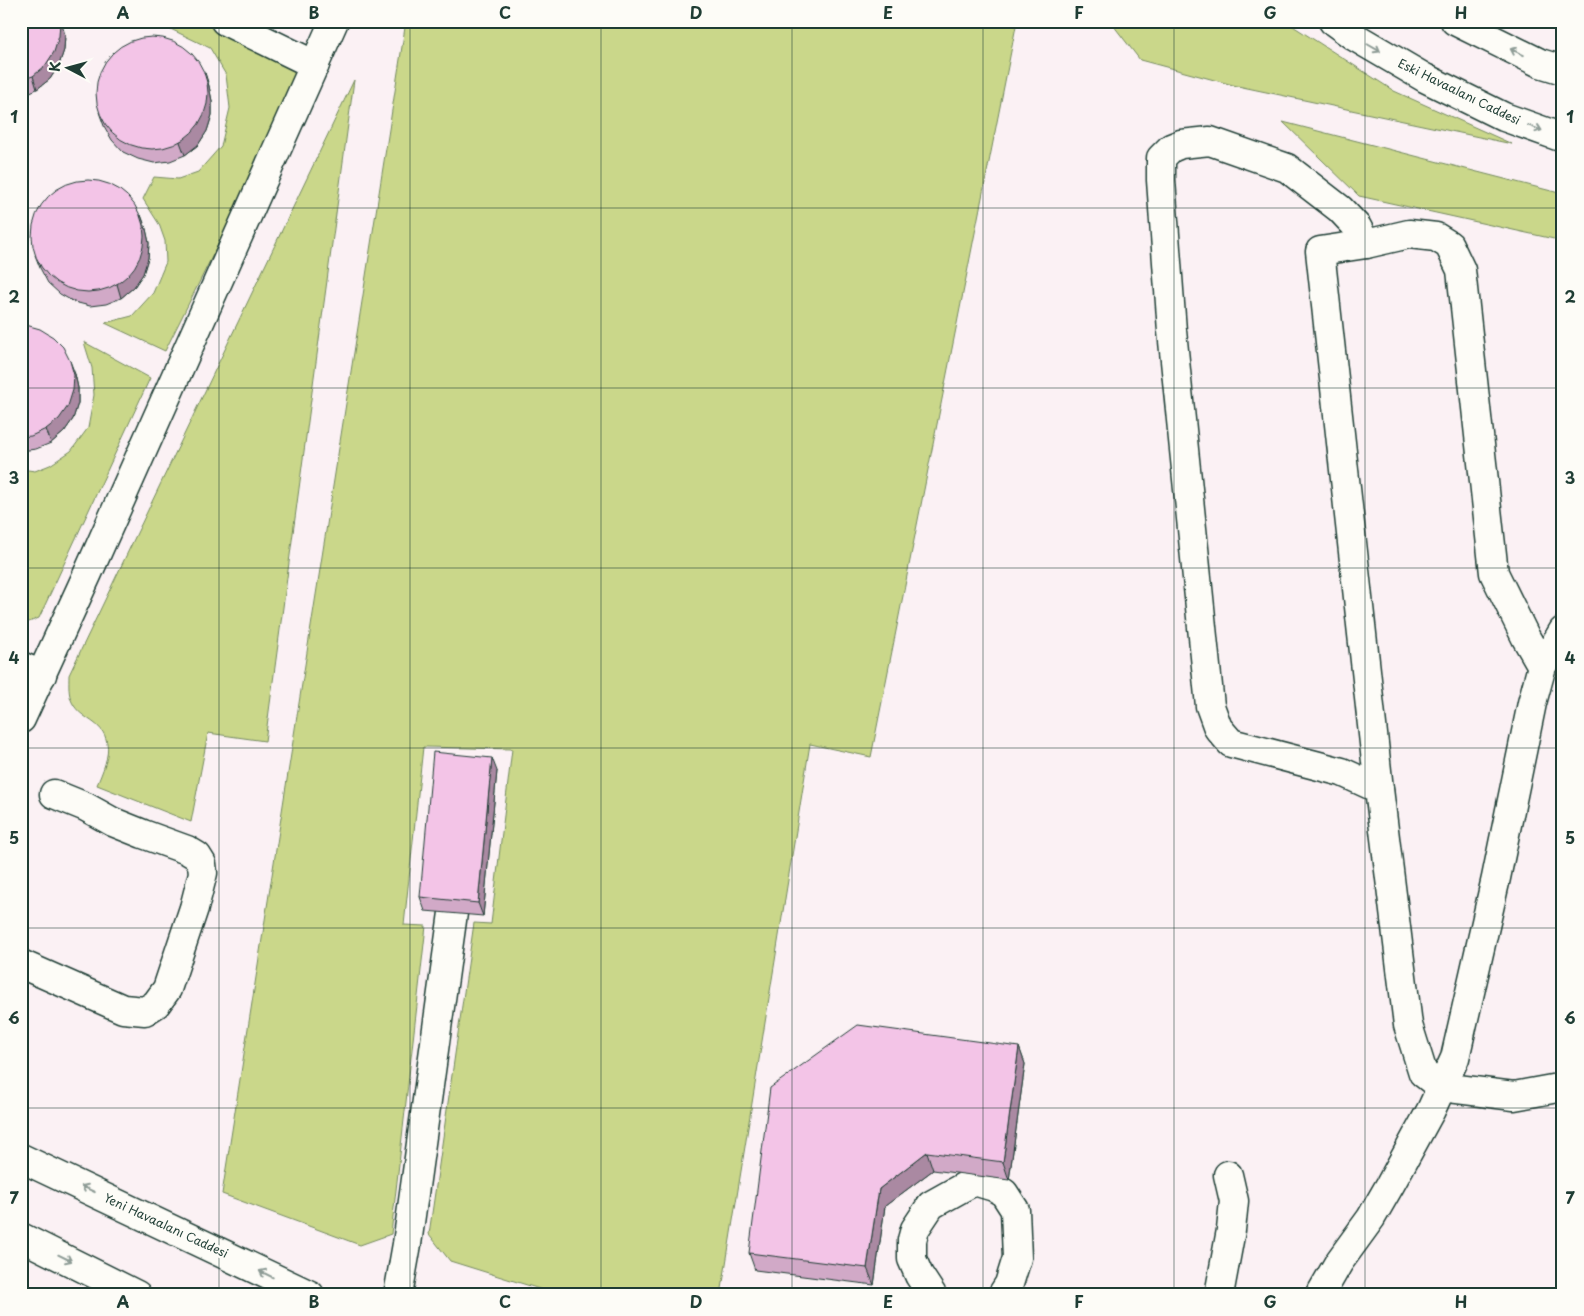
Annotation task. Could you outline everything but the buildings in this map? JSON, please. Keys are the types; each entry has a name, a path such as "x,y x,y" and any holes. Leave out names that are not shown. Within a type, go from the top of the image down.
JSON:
{"main road":[{"path":"225,21 315,65"},
{"path":"21,719 32,670 334,21"},
{"name":"Eski Havaalanı Caddesi","path":"1333,21 1354,37 1425,78 1504,116 1563,138"},
{"path":"1455,21 1540,63 1563,70"},
{"path":"1366,244 1357,227 1340,210 1287,168 1210,141 1181,144 1171,148 1161,158 1172,331 1210,706 1218,728 1232,743 1342,772 1379,789"},
{"path":"1542,666 1494,573 1461,270 1449,245 1436,237 1409,234 1366,244 1320,250 1379,789 1408,1025 1423,1073 1442,1087 1514,1096 1563,1087"},
{"path":"1320,1295 1339,1262 1381,1202 1431,1110 1455,1058 1496,878 1532,703 1542,666 1563,631"},
{"path":"21,964 123,1009 145,1011 156,1004 167,989 194,908 203,873 202,864 197,856 187,850 113,822 86,807 54,794"},
{"path":"398,1295 407,1244 453,913"},
{"name":"Yeni Havaalanı Caddesi","path":"21,1158 310,1295"},
{"path":"1219,1295 1231,1230 1234,1201 1228,1175"},
{"path":"932,1295 919,1275 912,1259 912,1240 915,1229 931,1204 974,1181 994,1187 1004,1193 1016,1210 1017,1258 1009,1284 1002,1295"},
{"path":"21,1237 137,1295"}],"green space":[{"path":"154,21 222,21 299,70 299,82 165,351 105,323 132,316 153,293 166,262 165,241 159,224 143,199 154,177 178,179 198,172 221,146 230,108 226,75 210,48"},
{"path":"406,21 1017,21 871,757 810,744 721,1295 559,1295 450,1261 429,1234 474,923 491,924 512,749 423,747 404,925 426,926 391,1234 360,1245 222,1194"},
{"path":"1110,21 1285,21 1394,91 1512,144 1233,85 1140,60"},
{"path":"354,80 265,741 208,733 191,822 97,785 108,748 105,735 72,702 69,692 69,675"},
{"path":"1283,122 1563,194 1563,241 1359,196"},
{"path":"84,342 150,378 39,618 29,622 21,619 21,469 35,471 50,465 71,451 88,428 94,395 92,368"}]}
